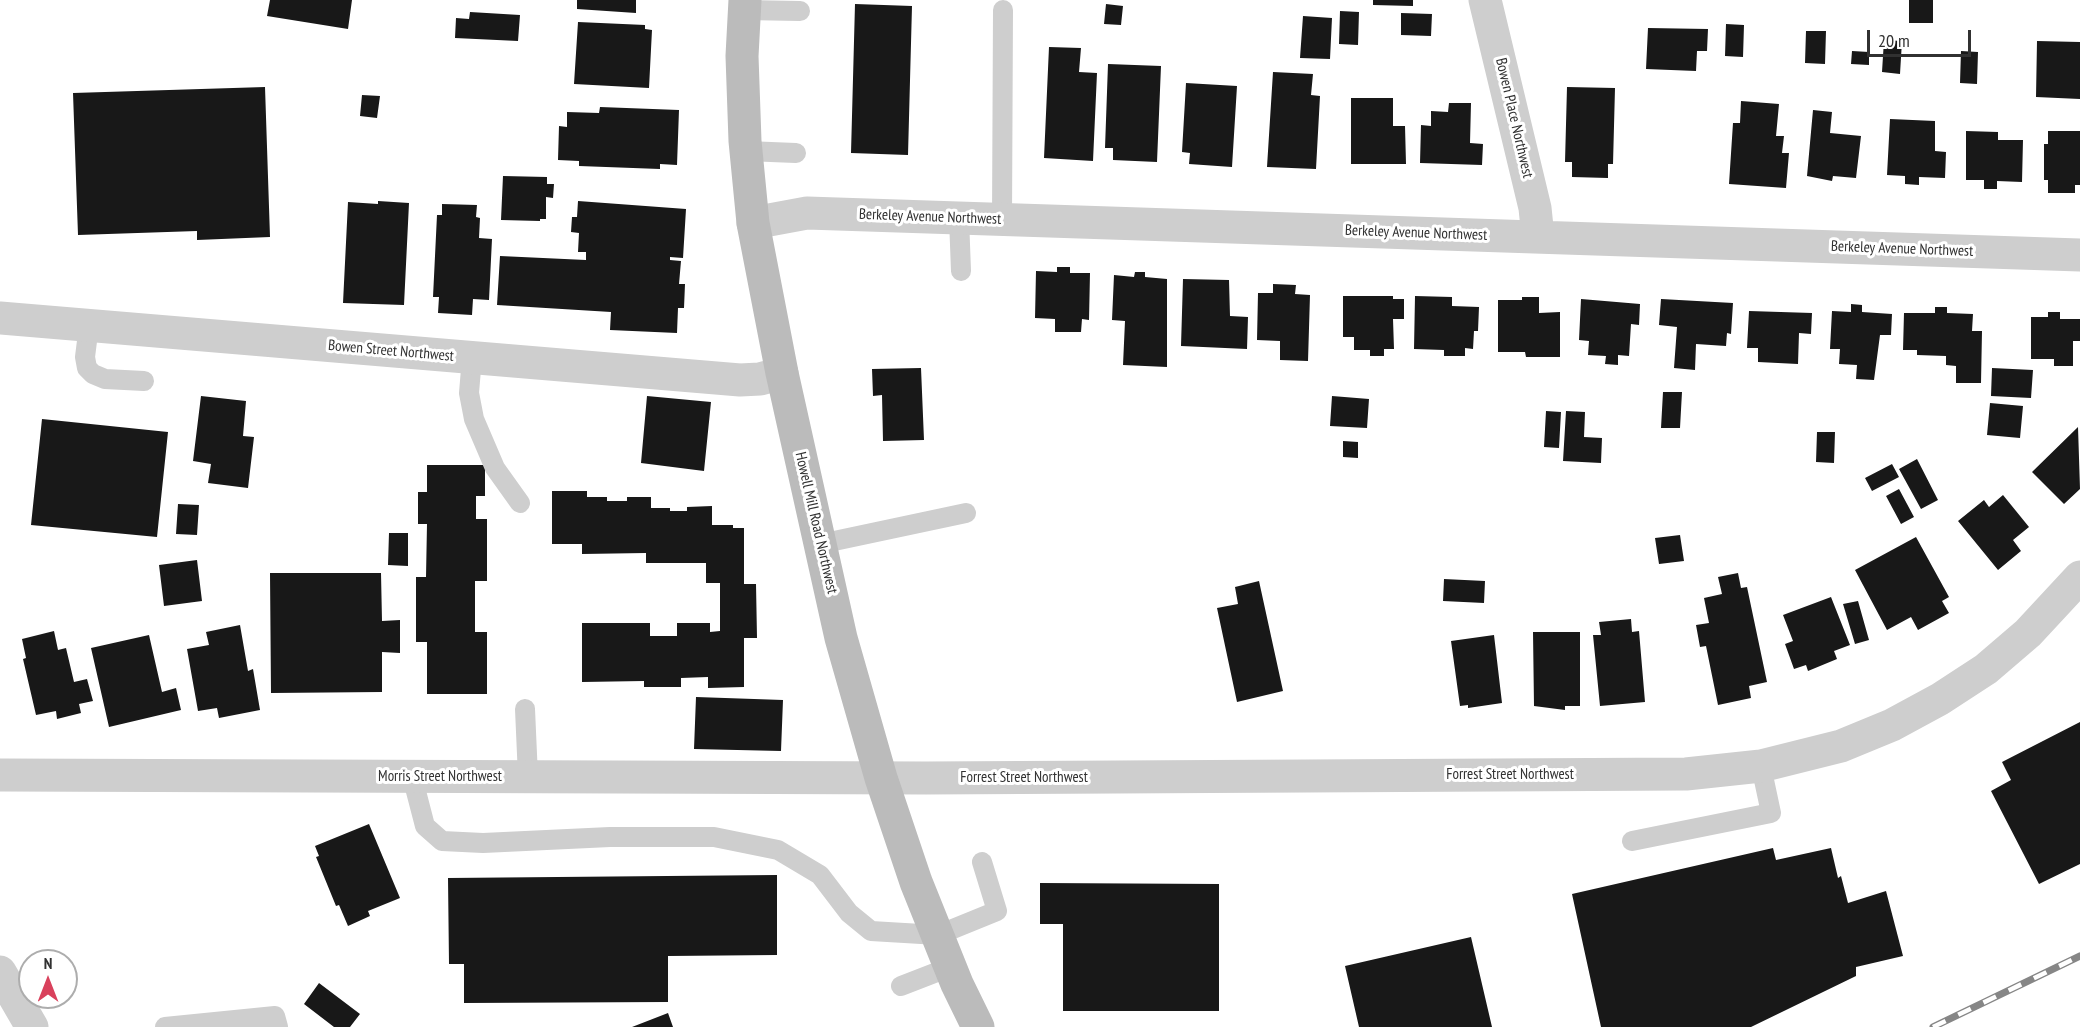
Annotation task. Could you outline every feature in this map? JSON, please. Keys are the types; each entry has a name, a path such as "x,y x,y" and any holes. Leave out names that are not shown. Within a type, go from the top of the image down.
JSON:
{"main road":[{"name":"Howell Mill Road Northwest","path":"744,5 742,56 746,151 753,223 782,373 841,638 880,778 950,967 978,1027"}],"street":[{"name":"Bowen Place Northwest","path":"1485,0 1535,208 1538,237"},
{"name":"Berkeley Avenue Northwest","path":"753,223 807,213 2080,255"},
{"name":"Bowen Street Northwest","path":"0,318 740,380 760,379 782,373"},
{"name":"Forrest Street Northwest","path":"880,778 1686,774 1761,766 1840,746 1892,725 1940,699 1986,669 2028,633 2080,577"},
{"name":"Morris Street Northwest","path":"0,775 880,778"},
{"path":"0,972 32,1027"}],"lane":[{"path":"744,5 800,11"},
{"path":"1002,219 1003,10"},
{"path":"746,151 796,153"},
{"path":"959,218 961,271"},
{"path":"89,326 85,357 87,368 93,374 105,379 144,381"},
{"path":"472,357 469,393 474,419 495,468 520,503"},
{"path":"820,544 966,513"},
{"path":"525,709 528,777"},
{"path":"1632,841 1771,813 1761,766"},
{"path":"412,776 425,825 442,841 483,843 610,837 714,837 778,850 820,875 849,913 872,931 938,935 997,911 982,862"},
{"path":"901,986 950,967"},
{"path":"165,1027 274,1016 278,1027"}],"building":[{"path":"270,0 352,0 348,29 267,16"},
{"path":"577,0 636,0 636,13 577,9"},
{"path":"1373,0 1413,0 1413,6 1373,5"},
{"path":"1909,0 1933,0 1933,23 1909,23"},
{"path":"855,4 912,6 908,155 851,153"},
{"path":"1106,4 1123,6 1121,25 1104,24"},
{"path":"1340,11 1359,12 1358,45 1339,44"},
{"path":"470,12 520,15 518,41 455,38 456,18 469,19"},
{"path":"1401,13 1432,14 1431,36 1401,35"},
{"path":"1303,16 1332,18 1330,59 1300,58"},
{"path":"578,22 645,25 645,29 652,30 649,88 574,84"},
{"path":"1726,24 1744,25 1743,57 1725,56"},
{"path":"1648,28 1708,29 1707,51 1697,51 1696,71 1646,69"},
{"path":"1806,31 1826,31 1825,64 1805,63"},
{"path":"1884,40 1902,41 1900,74 1882,72"},
{"path":"2037,41 2080,42 2080,99 2036,97"},
{"path":"1049,47 1081,48 1079,72 1097,73 1093,161 1044,158"},
{"path":"1852,51 1869,52 1869,65 1851,64"},
{"path":"1961,51 1978,52 1977,84 1960,83"},
{"path":"1108,64 1161,66 1157,162 1113,160 1113,148 1105,148"},
{"path":"1273,72 1313,74 1311,95 1320,96 1316,169 1267,167"},
{"path":"1186,83 1237,86 1232,167 1189,164 1190,153 1182,152"},
{"path":"265,87 270,237 197,240 197,231 78,235 73,93"},
{"path":"1567,87 1615,88 1613,164 1608,164 1608,178 1572,177 1572,162 1565,162"},
{"path":"362,95 380,96 377,118 360,116"},
{"path":"1351,98 1393,98 1393,126 1405,126 1406,164 1351,164"},
{"path":"1741,101 1779,104 1776,136 1784,136 1782,153 1789,153 1786,188 1729,184 1733,123 1740,123"},
{"path":"1449,103 1471,103 1470,143 1483,144 1482,165 1420,163 1421,125 1431,126 1431,111 1448,112"},
{"path":"600,107 679,110 677,165 660,164 660,169 579,166 579,161 558,160 559,126 567,127 567,112 599,113"},
{"path":"1813,110 1832,112 1830,133 1861,136 1856,178 1833,176 1832,181 1807,176"},
{"path":"1890,119 1935,121 1935,151 1946,152 1945,178 1919,177 1919,185 1905,184 1905,176 1887,175"},
{"path":"1966,131 1998,132 1998,140 2023,140 2022,182 1997,181 1997,189 1984,189 1984,180 1966,180"},
{"path":"2048,131 2080,131 2080,185 2075,185 2075,193 2048,193 2048,180 2044,180 2044,144 2048,144"},
{"path":"503,176 547,177 547,184 554,184 553,198 546,197 546,219 540,219 540,221 501,220"},
{"path":"378,201 409,203 404,305 343,303 348,202 378,204"},
{"path":"578,201 686,209 683,258 670,257 670,260 681,261 679,284 685,284 684,308 678,308 677,333 610,330 611,312 497,305 500,256 586,260 586,252 578,252 579,233 571,232 572,217 577,217"},
{"path":"442,204 477,205 476,217 480,218 479,238 492,239 489,300 473,299 472,315 438,313 439,297 433,297 437,215 442,215"},
{"path":"1057,267 1070,267 1070,273 1090,273 1089,320 1082,319 1081,332 1055,332 1055,319 1035,318 1036,271 1057,272"},
{"path":"1135,272 1145,272 1145,277 1167,279 1167,367 1123,365 1125,321 1112,320 1114,275 1134,277"},
{"path":"1183,279 1229,280 1230,316 1248,317 1247,349 1181,346"},
{"path":"1273,284 1296,285 1295,294 1310,295 1308,361 1280,360 1280,341 1257,340 1258,293 1273,293"},
{"path":"1343,296 1393,296 1393,299 1404,299 1404,319 1393,319 1394,349 1384,349 1384,356 1370,356 1370,350 1354,350 1354,337 1343,337"},
{"path":"1415,296 1452,297 1452,306 1479,307 1478,331 1474,331 1473,349 1465,348 1465,356 1444,356 1444,350 1414,349"},
{"path":"1522,297 1539,297 1539,313 1560,312 1560,357 1526,357 1525,352 1498,352 1498,300 1522,300"},
{"path":"1581,299 1640,304 1639,325 1631,324 1629,356 1618,355 1618,365 1605,364 1606,356 1588,355 1589,341 1579,340"},
{"path":"1661,299 1733,303 1731,334 1727,333 1726,346 1696,344 1695,370 1674,368 1677,327 1659,325"},
{"path":"1851,304 1862,305 1862,312 1892,314 1891,335 1880,335 1874,380 1856,379 1857,365 1839,364 1840,349 1830,349 1832,311 1851,312"},
{"path":"1935,307 1947,307 1947,313 1973,314 1972,331 1982,331 1981,383 1956,383 1956,366 1946,365 1946,356 1917,355 1917,350 1903,350 1904,313 1935,313"},
{"path":"1749,311 1812,313 1811,334 1799,333 1798,364 1758,362 1758,348 1747,348"},
{"path":"2048,312 2060,312 2060,319 2080,319 2080,341 2073,341 2073,366 2054,366 2054,359 2031,359 2031,317 2048,317"},
{"path":"921,368 924,440 883,441 882,395 873,396 872,369"},
{"path":"1992,368 2033,370 2031,398 1991,396"},
{"path":"1663,392 1682,392 1680,428 1661,428"},
{"path":"201,396 246,401 243,436 254,437 248,488 208,483 211,464 193,461"},
{"path":"647,396 711,402 704,471 641,463"},
{"path":"1332,396 1369,399 1367,428 1330,426"},
{"path":"1990,403 2023,406 2020,438 1987,435"},
{"path":"1546,411 1561,412 1559,448 1544,447"},
{"path":"1566,411 1585,412 1584,437 1602,438 1601,463 1563,461"},
{"path":"42,419 168,432 157,537 31,525"},
{"path":"2078,427 2080,489 2064,504 2032,472"},
{"path":"1817,432 1835,432 1834,463 1816,462"},
{"path":"1343,441 1358,442 1358,458 1343,457"},
{"path":"1917,459 1938,500 1921,509 1899,469"},
{"path":"1892,464 1899,477 1872,491 1865,478"},
{"path":"427,465 485,465 485,496 476,496 476,519 487,519 487,581 475,581 475,632 487,632 487,694 427,694 427,642 416,642 416,577 426,577 427,524 418,524 418,492 427,492"},
{"path":"1899,489 1914,517 1901,524 1886,496"},
{"path":"552,491 587,491 587,497 607,497 607,501 627,501 627,497 651,497 651,508 670,508 670,511 687,511 687,507 712,506 712,525 733,525 733,528 744,528 744,584 756,584 757,638 744,638 744,687 708,688 708,677 681,678 681,687 644,687 644,681 582,682 582,623 650,623 650,636 677,636 677,623 710,623 710,632 720,631 720,583 706,583 706,563 646,563 646,553 582,554 582,544 552,544"},
{"path":"2003,495 2029,527 2013,540 2021,551 1998,570 1958,521 1984,500 1989,507"},
{"path":"178,504 199,505 197,535 176,534"},
{"path":"389,533 408,533 408,566 388,565"},
{"path":"1680,535 1684,561 1659,564 1655,538"},
{"path":"1916,537 1949,597 1942,601 1949,613 1918,630 1911,617 1887,630 1855,570"},
{"path":"197,560 202,601 164,606 159,565"},
{"path":"270,573 381,573 382,621 400,620 400,653 382,652 382,692 271,693"},
{"path":"1738,573 1741,588 1747,587 1767,682 1749,686 1751,698 1718,705 1706,646 1700,647 1696,625 1709,623 1704,598 1722,594 1718,577"},
{"path":"1444,579 1485,581 1484,603 1443,601"},
{"path":"1259,581 1283,691 1237,702 1217,608 1238,604 1235,587"},
{"path":"1831,597 1850,645 1834,651 1837,659 1808,671 1806,665 1794,669 1785,644 1793,641 1783,615"},
{"path":"1858,601 1869,640 1855,644 1843,604"},
{"path":"1631,619 1632,632 1639,631 1645,702 1600,706 1593,635 1601,635 1599,622"},
{"path":"240,625 248,671 253,669 260,710 219,718 217,708 198,711 187,649 209,645 206,632"},
{"path":"54,631 58,650 66,648 74,682 87,679 93,701 79,704 81,713 57,719 56,711 36,715 23,659 26,658 22,639"},
{"path":"1533,632 1580,632 1580,706 1565,706 1565,710 1534,706"},
{"path":"149,635 162,692 176,688 181,710 109,727 91,648"},
{"path":"1494,635 1502,703 1468,708 1468,705 1460,706 1451,641"},
{"path":"696,697 783,700 781,751 694,749"},
{"path":"2080,722 2080,864 2039,884 1991,791 2011,780 2002,762"},
{"path":"369,824 400,898 368,911 370,916 348,926 339,905 336,906 316,857 319,856 315,846"},
{"path":"1773,848 1776,860 1831,848 1838,878 1841,876 1848,903 1886,891 1903,956 1856,967 1856,976 1751,1027 1601,1027 1572,894"},
{"path":"777,875 777,955 668,956 668,1002 464,1003 464,964 449,964 448,878"},
{"path":"1040,883 1219,884 1219,1011 1063,1011 1063,924 1040,924"},
{"path":"1471,937 1492,1027 1359,1027 1345,966"},
{"path":"319,983 360,1014 350,1027 334,1027 304,1004"},
{"path":"668,1013 673,1027 632,1027"}],"railway":[{"path":"1933,1027 2080,956"}]}
